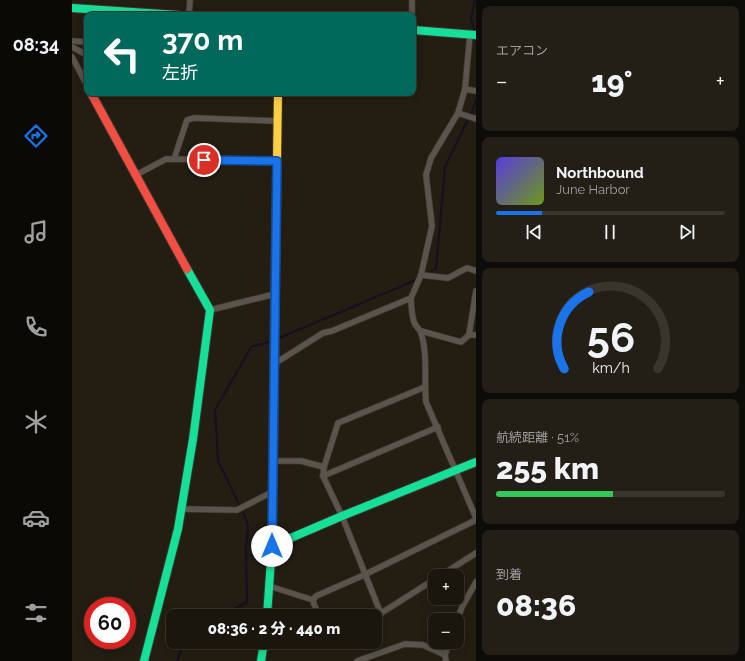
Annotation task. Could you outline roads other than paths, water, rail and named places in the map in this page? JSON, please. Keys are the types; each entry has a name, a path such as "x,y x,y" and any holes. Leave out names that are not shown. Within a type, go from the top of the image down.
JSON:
{"street":[{"path":"189,12 190,0"},
{"path":"412,0 412,12"},
{"path":"72,8 123,12"},
{"path":"416,30 473,35 465,89 458,113 431,158 426,176 432,226 421,275 411,298 414,324 421,331 461,342 470,335 476,335"},
{"path":"72,41 84,42"},
{"path":"72,47 84,53"},
{"path":"72,57 84,79"},
{"path":"465,89 476,91"},
{"path":"93,96 210,310 193,440 178,529 144,661"},
{"path":"267,609 272,546 278,96"},
{"path":"458,113 476,119"},
{"path":"174,159 187,120 194,118 278,121"},
{"path":"136,175 166,159 277,161"},
{"path":"421,275 448,278 467,268 476,271"},
{"path":"470,335 476,291"},
{"path":"210,310 275,294"},
{"path":"274,364 308,341 323,333 332,331 411,298"},
{"path":"313,600 316,596 364,575 476,519 438,427 426,402 426,367 421,331"},
{"path":"376,609 342,516 322,476 324,467 338,423 425,387"},
{"path":"322,476 438,427"},
{"path":"272,461 301,460 324,467"},
{"path":"272,546 476,462"},
{"path":"181,509 237,510 272,492"},
{"path":"451,569 476,553"},
{"path":"460,613 476,582"},
{"path":"382,613 428,584"},
{"path":"269,586 313,600"},
{"path":"313,600 316,609"},
{"path":"357,661 404,644 423,645 446,658"},
{"path":"261,661 263,649"}],"waterway":[{"path":"475,0 471,18 475,32"},
{"path":"427,274 436,268 445,167 476,100"},
{"path":"277,339 418,279"},
{"path":"234,609 247,602 246,547 248,527 246,519 218,461 215,410 251,347 272,341"},
{"path":"177,661 181,649"}]}
